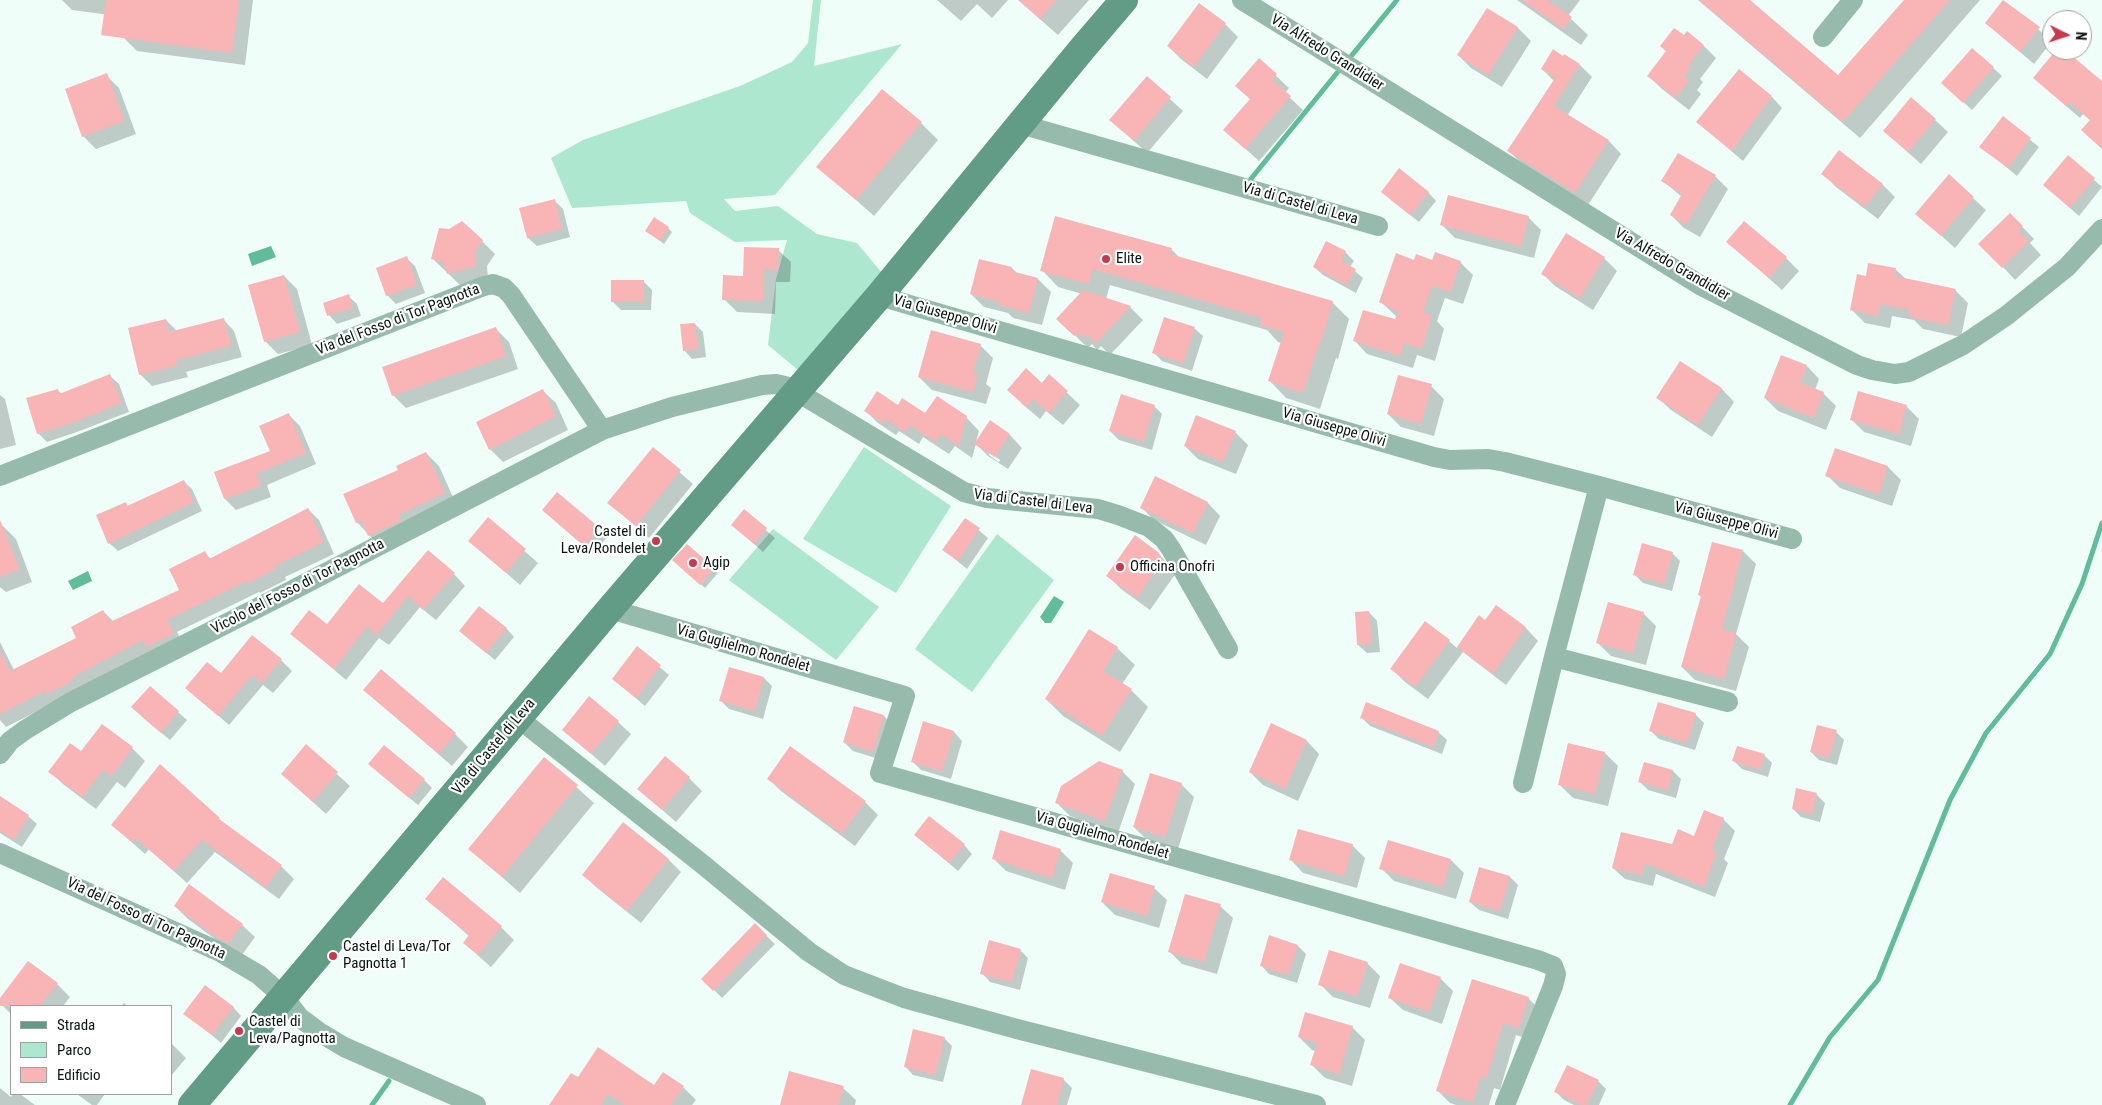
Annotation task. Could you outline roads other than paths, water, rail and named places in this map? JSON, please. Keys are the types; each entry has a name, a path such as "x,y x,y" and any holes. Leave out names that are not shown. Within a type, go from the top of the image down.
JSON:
{"street":[{"name":"Via di Castel di Leva","path":"192,1105 610,609 879,296 1124,0"},
{"name":"Via Alfredo Grandidier","path":"1242,0 1700,285 1872,370 1894,374 1909,372 1963,345 2006,316 2068,267 2102,229"},
{"path":"1823,37 1853,0"},
{"name":"Via di Castel di Leva","path":"1020,124 1378,226"},
{"name":"Via del Fosso di Tor Pagnotta","path":"0,476 492,284 504,288 511,295 602,430"},
{"name":"Via Giuseppe Olivi","path":"879,296 1438,458 1488,459 1599,486 1792,539"},
{"path":"602,430 672,407 762,385 780,384 797,390"},
{"name":"Via di Castel di Leva","path":"797,390 964,492 987,498 1098,510 1118,515 1149,527 1164,539 1171,549 1228,649"},
{"name":"Vicolo del Fosso di Tor Pagnotta","path":"0,754 10,741 25,730 71,702 602,430"},
{"path":"1523,782 1599,486"},
{"name":"Via Guglielmo Rondelet","path":"610,609 905,696 880,773 1519,954 1553,966 1556,974 1554,986 1505,1105"},
{"path":"1554,657 1728,702"},
{"path":"518,718 701,863 809,952 844,975 904,998 1017,1029 1316,1105"},
{"name":"Via del Fosso di Tor Pagnotta","path":"0,853 220,952 259,975 284,997 298,1017 332,1040 476,1105"}],"waterway":[{"path":"1348,60 1397,0"},
{"path":"1250,180 1341,68"},
{"path":"1790,1105 1830,1037 1878,980 1950,800 1986,733 2050,654 2082,584 2102,523"},
{"path":"372,1105 389,1081"}],"place":[{"name":"Elite","path":"1106,259"},
{"name":"Castel di Leva/Rondelet","path":"656,541"},
{"name":"Agip","path":"693,563"},
{"name":"Officina Onofri","path":"1120,567"},
{"name":"Castel di Leva/Tor Pagnotta 1","path":"333,956"},
{"name":"Castel di Leva/Pagnotta","path":"239,1031"}]}
